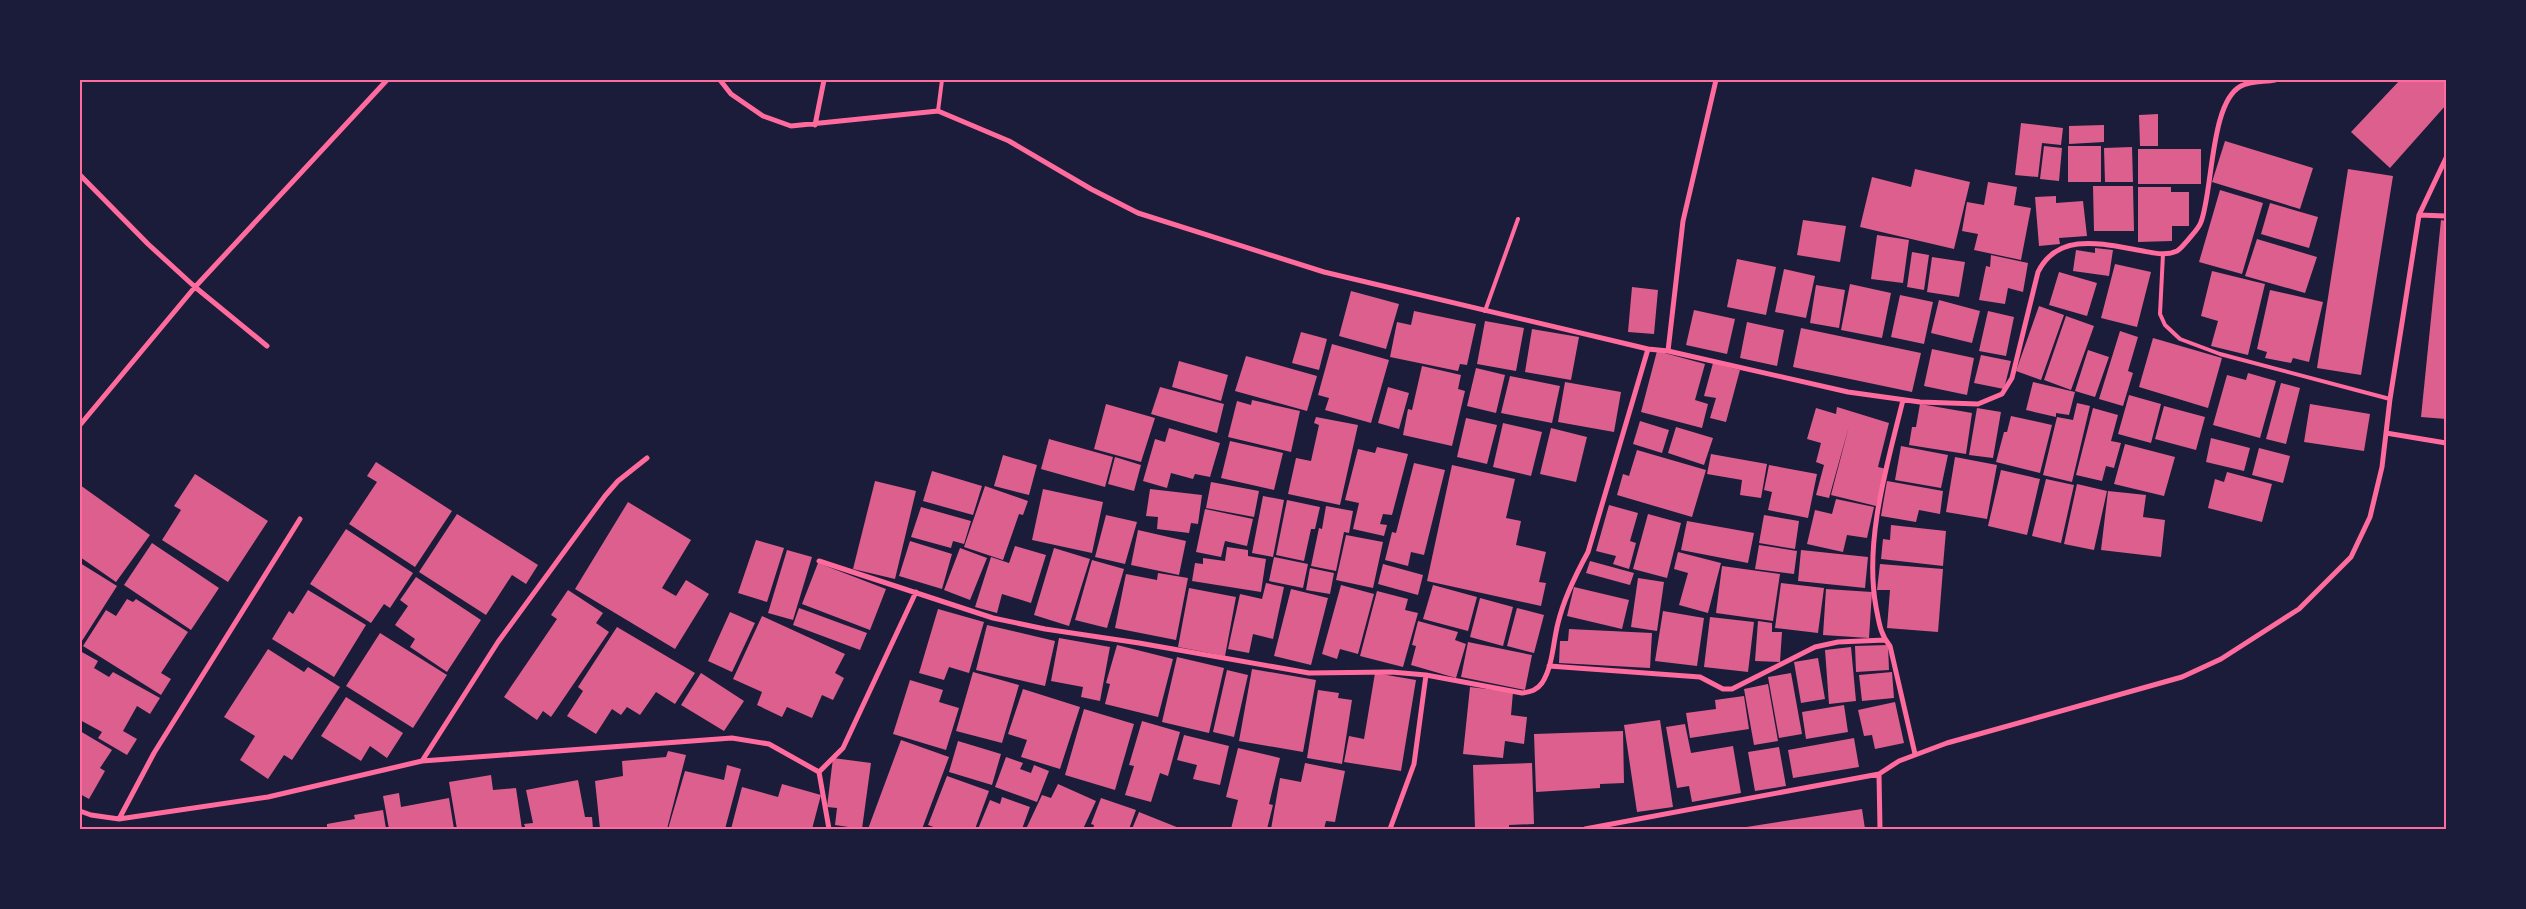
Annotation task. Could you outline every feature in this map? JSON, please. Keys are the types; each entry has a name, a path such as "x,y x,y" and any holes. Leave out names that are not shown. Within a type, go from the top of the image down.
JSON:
{"street":[{"path":"80,425 195,287 387,80"},
{"path":"720,80 731,94 763,116 791,126 816,125 836,120 938,111 1010,141 1091,189 1138,213 1324,272 1648,349 1668,351 1848,392 1903,400 1978,404 2002,394 2012,378 2038,272 2044,259 2066,245 2103,245 2163,254 2178,250 2201,222 2222,113 2229,97 2241,85 2275,80"},
{"path":"816,125 824,80"},
{"path":"1668,351 1683,221 1716,80"},
{"path":"1586,829 1879,774 1899,761 1947,743 2182,677 2221,659 2299,609 2351,557 2370,517 2382,467 2390,399 2419,215 2446,158"},
{"path":"80,175 148,244 195,287 267,346"},
{"path":"2419,215 2446,216"},
{"path":"819,561 993,618 1028,626 1309,674 1391,672 1426,675 1522,693 1538,688 1549,666 1558,621 1576,575 1588,552 1648,349"},
{"path":"1903,400 1875,533 1872,580 1880,632 1890,646 1915,754"},
{"path":"2386,433 2446,443"},
{"path":"422,761 498,642 605,496 618,481 647,458"},
{"path":"119,819 154,753 300,519"},
{"path":"819,772 843,748 916,592"},
{"path":"1549,666 1700,677 1723,689 1732,689 1815,647 1838,642 1885,640"},
{"path":"1390,829 1414,764 1426,675"},
{"path":"80,811 91,815 119,819 268,796 422,761 732,738 769,744 819,772"},
{"path":"819,772 829,829"},
{"path":"1879,774 1880,829"}],"lane":[{"path":"938,111 942,80"},
{"path":"1485,311 1518,219"},
{"path":"2163,254 2160,314 2165,325 2180,339 2220,354 2390,399"}],"building":[{"path":"2400,80 2446,80 2446,105 2390,168 2351,132"},
{"path":"2158,114 2158,146 2140,146 2139,115"},
{"path":"2021,123 2063,128 2061,145 2042,143 2038,177 2015,175"},
{"path":"2104,125 2104,142 2069,144 2069,126"},
{"path":"2225,141 2313,168 2300,209 2212,182"},
{"path":"2044,146 2062,148 2059,181 2040,179"},
{"path":"2068,146 2101,146 2101,182 2068,182"},
{"path":"2132,147 2133,182 2105,182 2104,148"},
{"path":"2138,149 2201,149 2201,184 2138,184"},
{"path":"1915,169 1970,182 1954,249 1860,227 1872,177 1911,187"},
{"path":"2348,169 2393,176 2361,375 2317,368"},
{"path":"1988,182 2017,187 2014,205 2031,208 2021,260 1974,250 1978,234 1962,231 1967,202 1984,205"},
{"path":"2093,186 2133,186 2134,231 2094,231"},
{"path":"2138,187 2171,187 2171,192 2189,192 2189,226 2172,226 2172,241 2138,242"},
{"path":"2220,190 2263,203 2242,274 2199,262"},
{"path":"2056,196 2056,203 2083,201 2087,236 2059,238 2060,244 2039,246 2035,197"},
{"path":"2270,203 2318,217 2309,248 2261,234"},
{"path":"1803,220 1846,226 1840,262 1797,255"},
{"path":"2441,220 2446,221 2446,419 2421,417"},
{"path":"1877,235 1909,240 1903,283 1871,279"},
{"path":"2257,239 2317,257 2305,293 2245,276"},
{"path":"2095,248 2113,250 2109,276 2073,271 2076,250 2095,253"},
{"path":"1912,252 1929,255 1924,290 1907,287"},
{"path":"1991,255 2028,263 2023,292 2008,288 2005,304 1979,300 1986,266 1990,267"},
{"path":"1932,257 1965,262 1959,297 1927,292"},
{"path":"1737,259 1776,267 1766,315 1727,307"},
{"path":"2115,264 2151,272 2137,327 2101,318"},
{"path":"1784,269 1815,276 1806,318 1775,312"},
{"path":"2212,271 2265,284 2248,355 2211,346 2218,321 2201,316"},
{"path":"2059,272 2097,283 2087,316 2049,305"},
{"path":"1850,284 1891,293 1882,338 1841,330"},
{"path":"1816,285 1845,290 1839,328 1810,323"},
{"path":"1632,287 1658,290 1654,334 1628,332"},
{"path":"2270,290 2323,302 2309,362 2293,358 2291,363 2265,358 2267,352 2257,349"},
{"path":"1351,291 1399,304 1386,349 1339,336"},
{"path":"1900,295 1933,302 1924,344 1891,337"},
{"path":"1939,300 1980,311 1972,343 1931,333"},
{"path":"2039,306 2064,315 2041,380 2016,371"},
{"path":"1694,310 1735,319 1727,354 1686,345"},
{"path":"1414,311 1476,324 1467,365 1460,364 1458,371 1390,357 1397,322 1411,325"},
{"path":"1988,311 2014,317 2006,356 1979,351"},
{"path":"2066,316 2094,326 2071,390 2044,380"},
{"path":"1485,321 1524,328 1516,371 1477,364"},
{"path":"1747,322 1784,330 1777,366 1740,358"},
{"path":"1801,328 1921,353 1912,392 1793,367"},
{"path":"1532,329 1579,337 1571,380 1525,372"},
{"path":"2120,331 2138,337 2128,371 2133,373 2123,406 2099,399"},
{"path":"1301,332 1327,339 1319,370 1292,363"},
{"path":"2153,338 2222,358 2208,408 2139,387"},
{"path":"1332,344 1389,360 1371,423 1325,410 1329,398 1318,395"},
{"path":"1932,349 1974,358 1967,395 1924,386"},
{"path":"2088,350 2109,357 2095,397 2075,391"},
{"path":"1657,351 1705,364 1695,400 1708,404 1702,428 1641,412"},
{"path":"1981,355 2011,361 2004,389 1974,383"},
{"path":"1246,356 1317,376 1307,411 1235,391"},
{"path":"1179,361 1228,375 1221,401 1172,387"},
{"path":"1713,363 1740,370 1726,422 1710,418 1716,398 1704,396"},
{"path":"1422,366 1461,375 1458,389 1465,391 1452,446 1403,435 1408,409 1412,410"},
{"path":"1476,368 1505,375 1496,413 1467,406"},
{"path":"2248,373 2276,381 2260,438 2213,425 2227,375 2246,380"},
{"path":"1510,376 1560,386 1552,423 1501,413"},
{"path":"1565,382 1621,392 1614,432 1558,422"},
{"path":"2033,382 2075,392 2069,415 2056,413 2056,417 2026,410"},
{"path":"2281,383 2300,388 2286,444 2266,439"},
{"path":"1160,387 1224,404 1217,433 1151,414"},
{"path":"1388,387 1409,393 1399,429 1378,423"},
{"path":"2129,395 2161,404 2151,443 2118,434"},
{"path":"1252,400 1300,411 1291,452 1228,437 1237,401 1251,405"},
{"path":"2077,403 2090,406 2072,482 2043,475 2057,417 2073,420"},
{"path":"1106,404 1155,418 1141,462 1094,449"},
{"path":"1920,404 1972,413 1966,454 1909,445 1912,427 1916,427"},
{"path":"2310,404 2370,414 2364,451 2304,442"},
{"path":"2164,406 2205,417 2196,450 2155,439"},
{"path":"1837,407 1889,423 1878,467 1886,469 1876,506 1831,495 1849,426 1829,498 1816,495 1824,465 1816,462 1821,443 1807,439 1816,408 1836,414"},
{"path":"1977,408 2001,412 1993,458 1969,455"},
{"path":"2093,408 2118,415 2111,441 2121,443 2114,468 2106,466 2102,481 2076,475"},
{"path":"2011,416 2052,425 2040,473 1996,462 2004,432 2007,432"},
{"path":"1316,417 1358,425 1340,505 1288,494 1296,458 1311,461 1319,425 1314,423"},
{"path":"1466,418 1497,425 1487,464 1457,457"},
{"path":"1640,421 1669,430 1662,453 1633,444"},
{"path":"1503,423 1542,432 1531,476 1493,467"},
{"path":"1676,427 1713,438 1704,465 1668,453"},
{"path":"1169,428 1220,443 1210,477 1195,474 1193,479 1171,473 1167,488 1143,481 1155,439 1165,442"},
{"path":"1551,428 1587,437 1576,482 1540,474"},
{"path":"2211,438 2250,448 2244,471 2206,462"},
{"path":"1049,439 1113,457 1105,487 1041,469"},
{"path":"1230,441 1283,453 1274,490 1221,478"},
{"path":"2125,444 2175,457 2164,496 2114,484"},
{"path":"1901,446 1948,455 1941,488 1895,480"},
{"path":"1377,447 1408,454 1392,515 1383,514 1380,524 1387,525 1384,536 1353,529 1359,503 1345,500 1358,449 1375,453"},
{"path":"2259,448 2290,456 2283,483 2252,475"},
{"path":"1637,450 1706,470 1692,517 1617,495 1623,474 1629,476"},
{"path":"1711,454 1767,464 1761,498 1740,495 1742,480 1707,474"},
{"path":"1003,455 1037,465 1029,495 994,486"},
{"path":"1115,457 1141,465 1134,491 1108,484"},
{"path":"1955,457 1997,465 1987,519 1946,512"},
{"path":"376,462 452,511 415,567 349,524 377,482 367,476"},
{"path":"1414,463 1445,470 1424,555 1411,552 1408,566 1385,560 1392,532 1396,533"},
{"path":"1452,465 1515,479 1506,518 1521,521 1516,545 1546,552 1539,582 1546,583 1541,606 1427,581"},
{"path":"1769,465 1817,474 1808,518 1768,510 1772,492 1764,490"},
{"path":"2001,470 2040,479 2027,535 1988,526"},
{"path":"932,471 982,486 973,515 923,501"},
{"path":"2227,472 2272,484 2262,522 2208,508 2215,479 2224,482"},
{"path":"195,474 268,521 228,582 162,540 181,510 174,506"},
{"path":"2046,479 2074,485 2061,543 2032,536"},
{"path":"875,481 916,491 895,579 853,569"},
{"path":"1887,481 1943,491 1940,514 1919,510 1916,522 1881,516"},
{"path":"1211,482 1259,491 1254,517 1206,508"},
{"path":"2077,484 2107,491 2094,550 2064,544"},
{"path":"80,485 150,535 116,582 80,557"},
{"path":"985,486 1028,501 1023,515 1019,514 1003,560 964,547"},
{"path":"1043,489 1103,502 1092,553 1032,540"},
{"path":"1150,489 1202,495 1198,524 1191,523 1189,533 1157,529 1158,517 1146,516"},
{"path":"2108,491 2146,495 2143,517 2165,520 2161,557 2101,550"},
{"path":"1263,496 1284,500 1273,557 1252,553"},
{"path":"1836,499 1874,507 1867,538 1847,535 1843,552 1807,544 1815,510 1832,514"},
{"path":"1287,500 1320,507 1315,529 1311,529 1304,561 1276,555"},
{"path":"628,502 691,540 662,588 676,596 686,580 709,594 675,649 575,589"},
{"path":"1609,505 1638,513 1630,541 1636,543 1629,569 1613,564 1616,556 1596,551"},
{"path":"1326,506 1353,511 1349,533 1344,532 1336,571 1311,566 1319,528 1322,529"},
{"path":"921,507 971,521 964,544 953,541 951,548 911,537"},
{"path":"1205,509 1253,519 1247,546 1225,541 1221,557 1196,552"},
{"path":"457,514 538,565 526,584 512,575 486,615 419,572"},
{"path":"1648,514 1681,523 1667,578 1633,569"},
{"path":"1106,515 1137,522 1125,564 1095,557"},
{"path":"1764,515 1799,521 1795,549 1759,543"},
{"path":"1687,521 1754,533 1748,563 1681,550"},
{"path":"1891,525 1946,531 1943,566 1881,559 1883,539 1890,540"},
{"path":"346,529 413,573 390,608 384,604 371,623 310,584"},
{"path":"1138,530 1186,541 1179,575 1131,565"},
{"path":"1346,535 1383,542 1373,588 1336,580"},
{"path":"756,540 784,548 767,602 738,593"},
{"path":"910,541 952,554 942,589 899,576"},
{"path":"152,543 219,588 191,630 124,585"},
{"path":"1759,545 1797,551 1794,574 1755,569"},
{"path":"1015,546 1046,555 1031,603 1002,594 997,613 975,607 991,557 1009,563"},
{"path":"1227,547 1248,550 1248,556 1266,559 1261,592 1192,581 1195,563 1203,564 1203,558 1225,561"},
{"path":"960,548 987,558 970,600 944,590"},
{"path":"1054,548 1090,559 1069,626 1034,615"},
{"path":"787,550 812,557 793,620 768,613"},
{"path":"1801,550 1868,557 1865,588 1798,581"},
{"path":"1678,552 1721,563 1708,613 1679,605 1688,573 1674,569"},
{"path":"1274,557 1308,564 1303,588 1269,581"},
{"path":"1092,560 1124,569 1107,628 1075,620"},
{"path":"1590,561 1634,573 1630,585 1586,573"},
{"path":"80,563 117,586 80,644"},
{"path":"818,563 886,589 870,630 802,604"},
{"path":"1383,564 1423,575 1418,595 1378,584"},
{"path":"1880,564 1943,569 1938,632 1887,628 1890,590 1877,590"},
{"path":"1722,566 1780,574 1773,621 1716,613"},
{"path":"1310,568 1334,573 1330,594 1306,590"},
{"path":"1158,573 1188,578 1176,640 1115,628 1126,574 1157,580"},
{"path":"416,577 481,620 447,672 410,647 415,639 395,625 408,606 400,600"},
{"path":"1638,578 1664,582 1657,631 1631,627"},
{"path":"1266,583 1284,587 1273,639 1253,634 1249,653 1228,649 1240,594 1262,599"},
{"path":"1781,583 1824,588 1818,633 1775,628"},
{"path":"1341,585 1374,594 1358,654 1340,649 1337,659 1322,654"},
{"path":"1433,585 1477,597 1468,631 1423,619"},
{"path":"1574,587 1629,600 1622,629 1567,616"},
{"path":"1189,588 1236,597 1225,656 1178,647"},
{"path":"1291,589 1328,598 1311,665 1274,656"},
{"path":"1826,589 1872,592 1869,638 1823,635"},
{"path":"308,590 366,625 334,677 272,639 289,611 293,614"},
{"path":"568,590 603,613 596,623 609,632 551,717 543,711 537,720 504,697 557,619 551,615"},
{"path":"1377,591 1408,599 1405,610 1418,613 1403,667 1360,656"},
{"path":"1480,598 1513,607 1503,646 1470,637"},
{"path":"127,599 133,602 136,599 188,632 161,673 171,679 161,695 83,646 106,610 116,616"},
{"path":"799,608 867,633 860,650 793,625"},
{"path":"1517,608 1544,615 1534,653 1507,646"},
{"path":"938,609 984,622 969,673 949,667 944,680 919,673"},
{"path":"1663,611 1704,618 1697,666 1655,661"},
{"path":"730,612 755,623 732,672 708,661"},
{"path":"762,616 845,654 835,673 844,678 833,700 822,695 812,718 787,707 782,717 757,705 762,692 733,679"},
{"path":"1710,617 1754,622 1748,672 1704,667"},
{"path":"1418,621 1458,632 1455,640 1466,644 1456,678 1411,665 1416,646 1412,645"},
{"path":"1758,621 1772,623 1772,632 1782,632 1780,662 1755,661"},
{"path":"987,625 1055,641 1045,686 976,670"},
{"path":"617,627 695,673 675,704 656,692 640,715 627,707 621,715 612,709 596,734 567,716 583,691 578,687"},
{"path":"1569,629 1652,633 1650,668 1559,663 1560,641 1568,641"},
{"path":"380,633 447,675 413,728 346,686"},
{"path":"1059,638 1110,647 1100,701 1081,697 1083,687 1051,681"},
{"path":"1468,642 1532,655 1525,690 1461,677"},
{"path":"1117,645 1173,659 1158,717 1105,704 1110,684 1106,683"},
{"path":"1888,645 1889,670 1856,672 1855,646"},
{"path":"1851,647 1856,701 1829,704 1825,650"},
{"path":"268,649 304,672 308,667 340,687 292,760 284,755 268,779 240,760 255,736 224,717"},
{"path":"80,651 98,661 94,668 109,677 113,672 160,698 150,714 137,706 123,731 137,739 127,755 98,738 102,732 80,720"},
{"path":"1177,657 1224,668 1209,733 1162,722"},
{"path":"1818,658 1825,699 1801,703 1794,662"},
{"path":"1252,669 1316,680 1303,752 1239,741"},
{"path":"1227,670 1248,675 1234,737 1213,732"},
{"path":"973,672 1019,685 1002,743 956,731"},
{"path":"1892,672 1894,698 1862,701 1859,675"},
{"path":"701,673 744,701 724,731 681,705"},
{"path":"1375,673 1416,680 1401,771 1344,762 1349,736 1364,739"},
{"path":"1791,673 1802,734 1779,738 1768,677"},
{"path":"910,680 943,690 939,702 959,708 946,750 893,734"},
{"path":"1768,684 1778,741 1754,745 1744,689"},
{"path":"1470,687 1513,692 1511,715 1527,717 1524,744 1505,741 1503,758 1463,754"},
{"path":"1023,689 1080,707 1060,769 1021,757 1027,740 1008,734"},
{"path":"1318,690 1339,693 1338,698 1352,700 1342,764 1307,758"},
{"path":"1744,696 1749,729 1690,738 1686,713 1716,709 1715,700"},
{"path":"346,697 403,733 387,758 370,746 361,761 321,736"},
{"path":"1895,702 1904,743 1875,749 1872,735 1864,736 1858,710"},
{"path":"1844,705 1848,732 1806,739 1802,712"},
{"path":"1084,709 1134,724 1115,790 1065,775"},
{"path":"1660,720 1673,807 1637,812 1624,725"},
{"path":"1142,721 1180,732 1168,776 1160,773 1151,802 1125,795 1134,766 1129,765"},
{"path":"1685,724 1691,753 1733,746 1741,793 1692,802 1689,786 1677,788 1666,727"},
{"path":"80,731 112,750 100,768 105,771 89,799 80,794"},
{"path":"1623,731 1624,783 1600,784 1600,788 1536,792 1534,734"},
{"path":"1184,735 1229,746 1220,785 1193,779 1197,765 1177,760"},
{"path":"1854,738 1859,767 1793,778 1788,750"},
{"path":"901,740 949,757 922,829 868,829"},
{"path":"958,741 1001,754 992,785 949,772"},
{"path":"1779,747 1786,786 1755,791 1748,752"},
{"path":"1238,748 1280,758 1269,804 1273,805 1267,829 1231,829 1238,800 1226,797"},
{"path":"668,751 686,755 667,829 600,829 595,781 623,776 622,761 666,757"},
{"path":"1006,757 1023,763 1020,769 1031,773 1034,765 1049,771 1037,802 995,787"},
{"path":"833,758 871,763 862,829 835,825 837,808 827,807"},
{"path":"1305,763 1345,771 1335,822 1326,821 1324,829 1271,829 1280,778 1301,782"},
{"path":"1532,763 1534,824 1509,825 1509,829 1475,829 1473,765"},
{"path":"727,765 741,769 725,829 668,829 685,771 724,780"},
{"path":"491,775 493,790 516,788 522,829 457,829 449,782"},
{"path":"947,776 989,791 975,829 939,829 928,825"},
{"path":"578,780 585,817 592,817 593,829 526,829 524,824 533,823 526,790"},
{"path":"782,784 821,795 812,829 731,829 742,787 778,797"},
{"path":"1058,784 1096,801 1083,829 1026,829 1042,795 1051,798"},
{"path":"399,793 401,807 449,798 454,829 389,829 383,796"},
{"path":"1002,797 1030,807 1022,829 978,829 990,800 1000,804"},
{"path":"1101,798 1136,810 1129,829 1093,829 1094,825 1091,824"},
{"path":"1862,809 1865,829 1740,829 1740,828"},
{"path":"383,810 386,829 327,829 327,824 355,819 354,815"},
{"path":"1139,812 1179,828 1132,829"}]}
